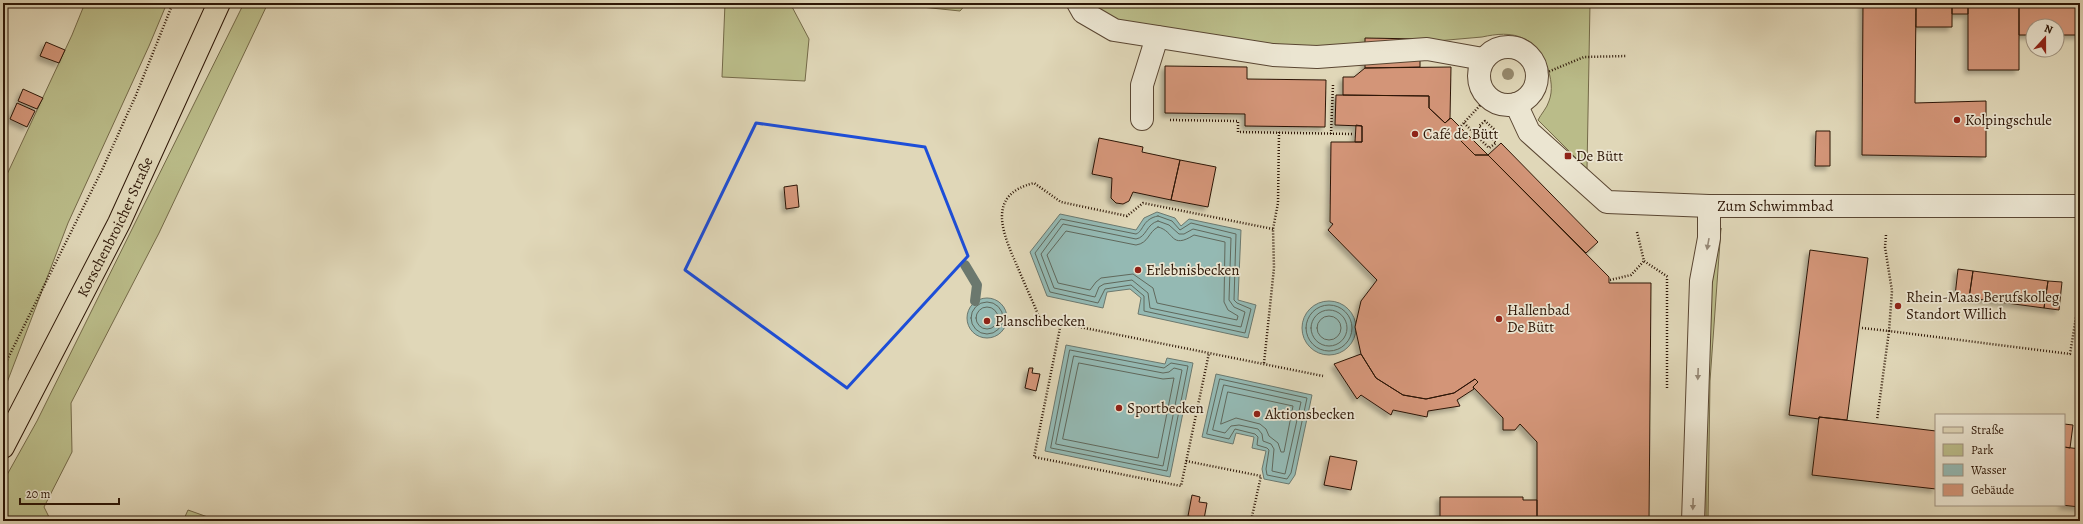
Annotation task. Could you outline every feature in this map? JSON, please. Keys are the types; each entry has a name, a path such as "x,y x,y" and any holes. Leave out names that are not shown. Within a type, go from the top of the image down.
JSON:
{"main road":[{"name":"Korschenbroicher Straße","path":"3,447 119,223 218,3"}],"street":[{"path":"1078,3 1083,12 1114,30 1287,57 1333,56 1427,49 1483,59"},
{"path":"1142,119 1142,85 1158,37"},
{"path":"1507,46 1516,47 1525,51 1532,58 1538,76 1532,94 1524,101 1516,104 1504,105 1492,101 1484,93 1479,82 1479,71 1483,59 1490,52 1507,46"},
{"name":"Zum Schwimmbad","path":"1516,104 1528,132 1607,202 1709,206 2080,206"},
{"path":"1693,521 1701,281 1709,238 1709,206"}],"path":[{"path":"3,368 102,170 134,101 173,3"},
{"path":"1331,134 1333,56"},
{"path":"1538,76 1584,57 1627,56"},
{"path":"1469,84 1489,106"},
{"path":"1461,126 1484,101"},
{"path":"1142,119 1238,121 1238,132 1352,134"},
{"path":"1464,122 1490,148 1496,143 1479,126 1485,121 1512,147 1528,132"},
{"path":"1264,363 1274,268 1273,229 1278,203 1279,132"},
{"path":"1273,229 1143,203 1127,216 1061,202 1034,184 1025,186 1011,196 1005,204 1001,219 1004,236 1040,319 1323,376"},
{"path":"1631,204 1644,261 1667,277 1701,281"},
{"path":"1877,420 1889,331 1892,291 1885,247 1890,206"},
{"path":"1610,280 1631,275 1644,261"},
{"path":"1862,328 2070,354 2080,293"},
{"path":"1062,323 1034,457 1181,486 1208,353"},
{"path":"1186,461 1261,476 1251,521"}],"highlighted area":[{"path":"756,123 925,147 968,256 847,388 685,270"}],"green space":[{"path":"85,3 167,3 149,46 68,223 3,393 3,183 72,35"},
{"path":"244,3 268,3 159,233 71,403 72,452 44,507 51,521 3,521 3,482 37,421"},
{"path":"725,3 790,3 809,39 805,81 722,77"},
{"path":"912,3 967,3 960,11 912,6"},
{"path":"1089,3 1590,3 1587,169 1538,120 1549,101 1551,93 1550,75 1543,57 1532,43 1514,35 1498,34 1482,37 1299,53 1117,22"},
{"path":"1721,228 1710,381 1708,521 1706,521 1706,312"},
{"path":"188,510 219,521 183,521"}],"water":[{"name":"Erlebnisbecken","path":"1157,212 1175,218 1181,226 1189,219 1241,230 1238,300 1256,305 1248,338 1138,314 1141,298 1130,289 1107,292 1103,308 1047,296 1030,252 1060,214 1136,230 1144,218"},
{"name":"Planschbecken","path":"987,298 998,301 1004,307 1007,318 1004,329 998,335 987,338 976,335 970,329 967,318 970,307 976,301"},
{"path":"1329,301 1339,303 1348,309 1354,318 1356,328 1354,338 1348,347 1339,353 1329,355 1319,353 1310,347 1304,338 1302,328 1304,318 1310,309 1319,303"},
{"name":"Sportbecken","path":"1066,345 1165,364 1167,358 1193,363 1170,477 1045,451"},
{"name":"Aktionsbecken","path":"1216,374 1312,395 1295,475 1289,484 1264,479 1262,469 1266,451 1252,448 1254,437 1236,433 1233,444 1202,437"}],"building":[{"path":"1863,3 1916,3 1915,103 1986,101 1986,157 1862,155"},
{"path":"1916,3 1952,3 1952,27 1916,27"},
{"path":"1952,3 1968,3 1968,14 1952,14"},
{"path":"1968,3 2019,3 2019,70 1968,70"},
{"path":"2019,3 2080,3 2080,35 2065,35 2065,18 2025,18 2025,35 2019,35"},
{"path":"1365,38 1420,39 1420,67 1365,68"},
{"path":"46,42 65,50 59,63 40,56"},
{"path":"1165,66 1247,67 1247,79 1326,80 1325,127 1245,126 1245,114 1165,113"},
{"path":"1451,67 1450,118 1445,123 1429,108 1429,96 1343,95 1343,77 1354,77 1365,68"},
{"path":"23,89 43,98 37,109 18,101"},
{"path":"1336,95 1429,96 1429,108 1445,123 1451,118 1467,134 1460,140 1475,155 1488,155 1609,277 1609,283 1651,283 1649,521 1537,521 1537,442 1520,424 1515,430 1503,430 1503,418 1473,387 1478,382 1475,379 1454,393 1426,399 1403,395 1376,378 1361,354 1355,327 1361,301 1377,280 1328,230 1333,224 1330,222 1331,142 1362,142 1362,126 1335,125"},
{"path":"17,103 35,111 27,127 10,119"},
{"path":"1356,125 1362,126 1362,142 1355,142"},
{"path":"1816,131 1830,131 1830,166 1815,166"},
{"path":"1467,134 1488,155 1475,155 1460,140"},
{"path":"1099,138 1143,147 1142,152 1180,160 1171,200 1133,192 1129,201 1123,204 1116,203 1111,198 1112,178 1092,174"},
{"path":"1501,143 1598,242 1586,253 1488,155"},
{"path":"1180,160 1216,167 1208,207 1171,200"},
{"path":"797,185 799,207 786,209 784,187"},
{"path":"1810,250 1868,258 1847,420 1819,417 1819,419 1789,415"},
{"path":"1958,269 1973,271 1969,298 1955,296"},
{"path":"1973,271 2048,281 2044,308 1969,298"},
{"path":"2048,281 2062,282 2059,310 2044,308"},
{"path":"1361,354 1376,378 1403,395 1426,399 1454,393 1475,379 1478,382 1473,387 1474,389 1457,400 1460,406 1428,411 1427,417 1393,410 1391,415 1361,395 1357,399 1334,364"},
{"path":"1029,368 1033,368 1032,373 1040,374 1036,391 1025,388"},
{"path":"1819,417 1935,431 1935,489 1812,475"},
{"path":"2065,424 2073,425 2070,448 2065,447"},
{"path":"2065,447 2080,449 2080,507 2065,505"},
{"path":"1330,456 1357,461 1351,490 1324,485"},
{"path":"1192,495 1200,497 1199,502 1207,503 1204,519 1188,516"},
{"path":"1440,497 1523,497 1523,500 1537,500 1537,521 1440,521"}],"waterway":[{"path":"965,265 977,285 975,301"}],"place":[{"name":"Kolpingschule","path":"1957,120"},
{"name":"Café de Bütt","path":"1415,134"},
{"name":"De Bütt","path":"1568,156"},
{"name":"Erlebnisbecken","path":"1138,270"},
{"name":"Rhein-Maas Berufskolleg Standort Willich","path":"1898,306"},
{"name":"Hallenbad De Bütt","path":"1499,319"},
{"name":"Planschbecken","path":"987,321"},
{"name":"Sportbecken","path":"1119,408"},
{"name":"Aktionsbecken","path":"1257,414"}]}
